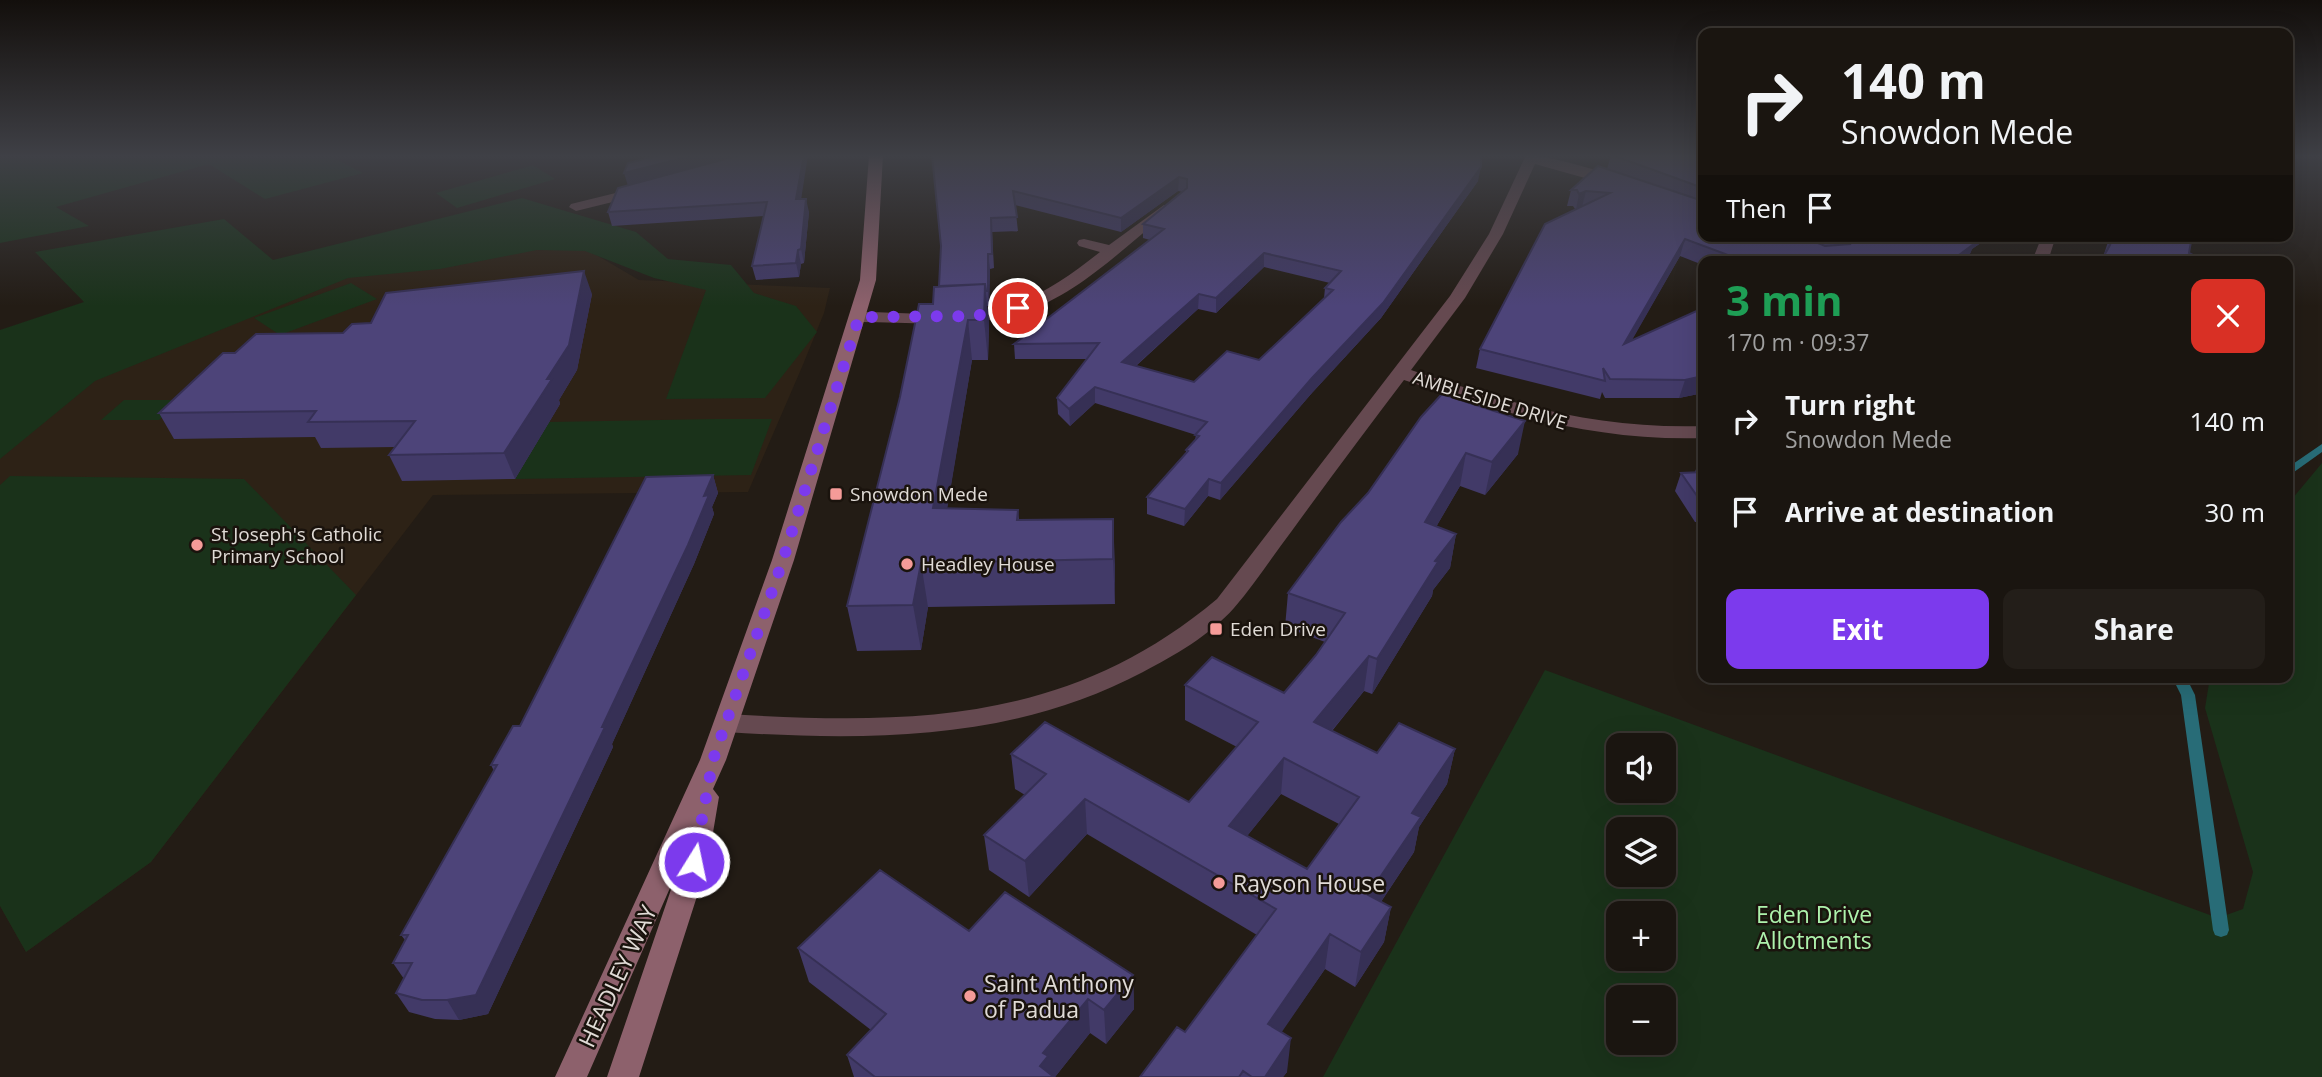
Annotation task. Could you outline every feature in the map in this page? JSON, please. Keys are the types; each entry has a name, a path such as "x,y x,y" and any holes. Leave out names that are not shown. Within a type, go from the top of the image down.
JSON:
{"main road":[{"name":"HEADLEY WAY","path":"571,1077 713,760 783,560 859,317 869,269 873,205"},
{"name":"HEADLEY WAY","path":"623,1077 694,862 713,760"}],"street":[{"path":"576,207 583,205"},
{"path":"859,317 975,316 1018,308 1069,282 1169,205"},
{"path":"726,723 809,728 886,727 1014,712 1111,677 1188,635 1225,604 1402,373 1457,298 1496,234 1509,205"},
{"path":"1084,243 1110,250"},
{"name":"AMBLESIDE DRIVE","path":"1402,373 1511,410 1573,426 1637,433 1698,432"}],"shaded area":[{"name":"St Joseph's Catholic Primary School","path":"513,206 639,280 830,288 824,313 748,492 433,495 151,862 26,952 0,906 0,371"}],"green space":[{"path":"0,205 62,205 56,207 89,226 0,243"},
{"path":"493,205 546,205 636,232 668,259 731,265 754,293 796,306 817,332 765,398 666,399 706,290 654,278 585,251 537,250 440,269 348,278 95,381 0,459 0,330 84,302 35,252 224,219 273,260"},
{"path":"351,283 377,299 280,335 254,318"},
{"path":"124,400 181,400 159,420 101,420"},
{"path":"772,419 751,475 515,479 549,422"},
{"name":"Eden Drive Allotments","path":"2322,463 2322,1077 1323,1077 1545,670 2218,918 2243,909 2253,872 2205,708 2209,683 2293,683 2293,498"},
{"path":"10,476 244,479 356,595 151,862 26,952 0,906 0,485"}],"building":[{"path":"611,205 715,205 608,212"},
{"path":"766,205 805,205 801,249 798,250 796,263 752,266"},
{"path":"937,205 1015,205 1017,217 991,218 992,254 988,254 988,291 985,284 939,286 941,246"},
{"path":"1070,205 1139,205 1121,218"},
{"path":"1166,205 1453,205 1383,303 1312,378 1221,483 1209,479 1185,509 1147,497 1188,451 1186,450 1199,436 1195,435 1207,422 1095,387 1069,409 1057,398 1099,343 1014,344 1164,229 1143,224","holes":["1264,253 1341,271 1325,288 1333,290 1259,360 1227,351 1194,382 1122,362 1199,294 1216,298"]},
{"path":"1584,205 1698,205 1698,242 1815,242 1825,246 1851,244 1846,242 1975,243 1958,256 1731,256 1685,239 1624,344 1698,310 1698,377 1685,380 1610,379 1603,368 1605,381 1480,349 1545,224"},
{"path":"2111,242 2191,242 2189,253 2193,255 2104,256"},
{"path":"584,271 569,345 547,379 552,379 504,453 389,455 415,421 308,422 316,411 159,413 223,353 235,353 256,334 343,333 352,324 371,323 386,293"},
{"path":"985,284 984,320 968,320 933,508 1018,510 1017,520 1113,519 1113,559 921,563 913,605 847,606 900,397 919,304 933,304 934,287"},
{"path":"1442,394 1525,421 1492,462 1466,453 1425,522 1456,534 1435,561 1438,562 1377,659 1369,656 1314,722 1377,753 1399,723 1455,749 1412,813 1421,817 1368,895 1391,907 1361,952 1330,934 1268,1024 1291,1038 1265,1077 1252,1077 1243,1071 1239,1077 1140,1077 1177,1027 1185,1032 1276,909 1085,799 1025,861 984,835 1046,774 1011,754 1045,722 1189,802 1258,722 1185,685 1212,657 1284,693 1316,655 1345,613 1288,593 1341,522 1368,493 1421,417","holes":["1284,758 1359,797 1307,869 1229,826"]},
{"path":"1698,472 1698,497 1681,473"},
{"path":"713,475 704,496 709,495 688,545 602,727 605,727 476,995 447,1000 422,1000 396,993 412,963 393,963 408,935 401,935 497,765 491,765 513,726 520,726 646,477"},
{"name":"Saint Anthony of Padua","path":"880,870 969,931 1005,892 1133,975 1104,1010 1088,999 1043,1053 1048,1056 1040,1066 1054,1077 875,1077 847,1055 886,1014 798,948"}],"waterway":[{"path":"2293,469 2322,447"},
{"path":"2182,683 2188,695 2221,930"}],"place":[{"name":"Snowdon Mede","path":"836,494"},
{"name":"St Joseph's Catholic Primary School","path":"197,545"},
{"name":"Headley House","path":"907,564"},
{"name":"Eden Drive","path":"1216,629"},
{"name":"Rayson House","path":"1219,883"},
{"name":"Saint Anthony of Padua","path":"970,996"}],"route":[{"path":"694,862 713,760 783,560 859,317 975,316 1018,308"}]}
